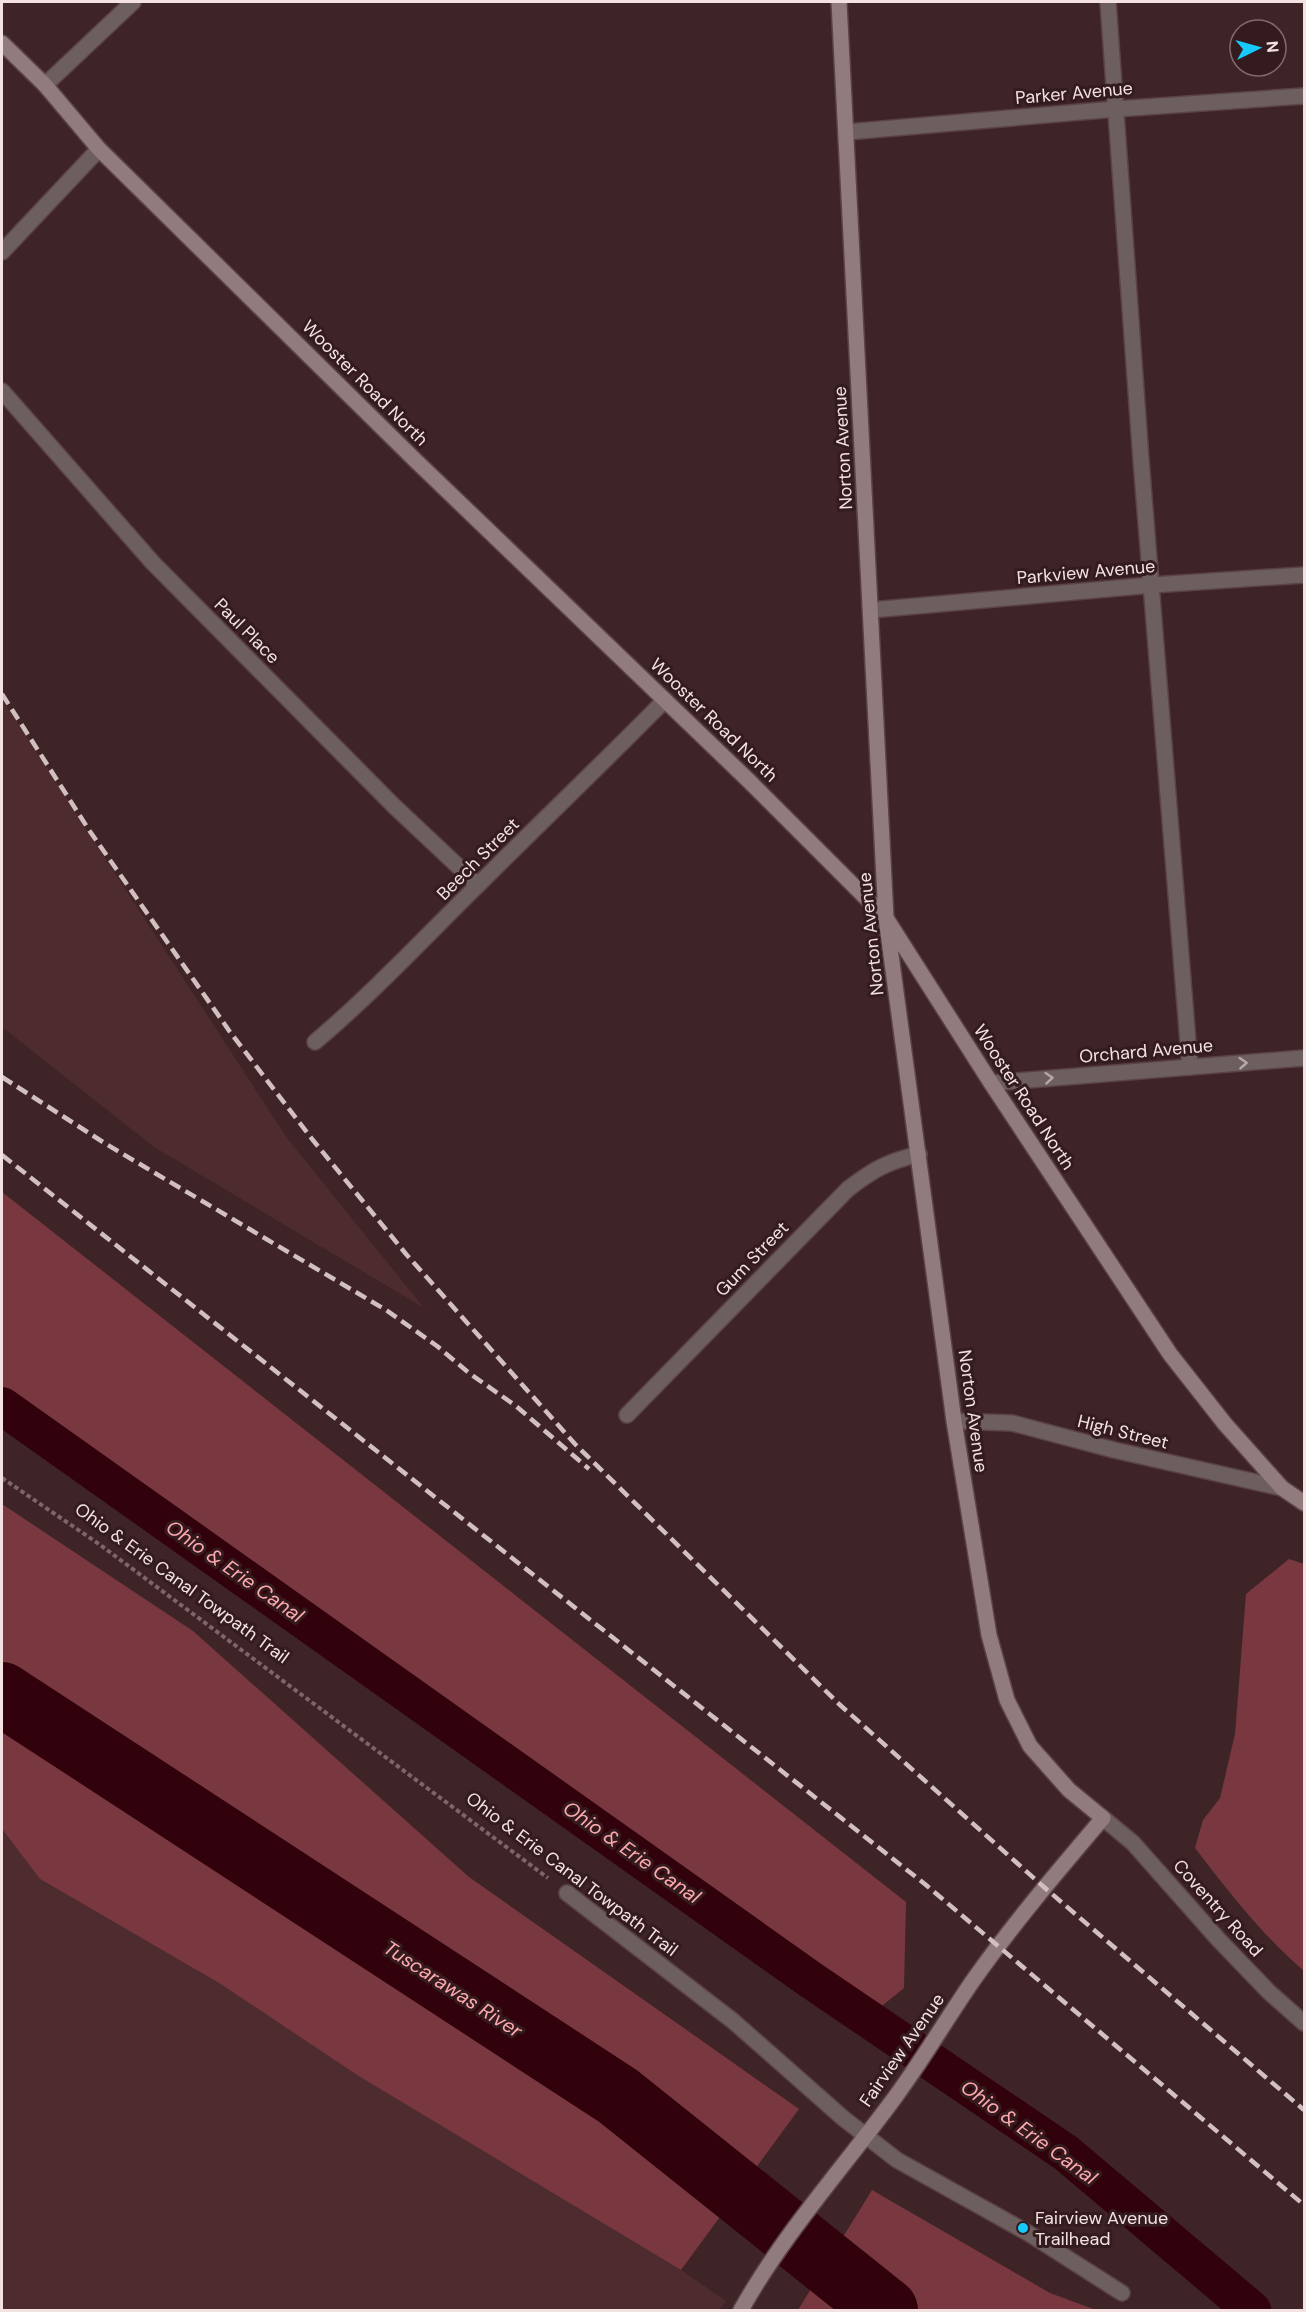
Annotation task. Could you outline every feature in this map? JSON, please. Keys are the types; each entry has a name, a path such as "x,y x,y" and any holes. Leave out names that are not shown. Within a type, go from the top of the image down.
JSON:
{"main road":[{"name":"Norton Avenue","path":"839,2 886,918 954,1421 989,1635 1007,1700 1030,1746 1069,1790 1103,1818"},
{"name":"Wooster Road North","path":"2,43 45,85 99,149 414,459 748,780 886,918 991,1083 1170,1354 1225,1424 1282,1488 1305,1503"},
{"name":"Fairview Avenue","path":"741,2310 799,2221 898,2094 973,1981 1050,1881 1103,1818"}],"street":[{"path":"45,85 133,2"},
{"path":"1108,2 1140,448 1190,1067"},
{"name":"Parker Avenue","path":"847,132 1116,109 1305,96"},
{"path":"2,252 99,149"},
{"name":"Paul Place","path":"2,391 153,563 394,806 478,885"},
{"name":"Parkview Avenue","path":"871,610 1152,585 1305,575"},
{"name":"Beech Street","path":"315,1042 403,963 478,885 665,700"},
{"name":"Orchard Avenue","path":"991,1083 1305,1058"},
{"name":"Gum Street","path":"627,1415 848,1189 879,1167 919,1154"},
{"name":"High Street","path":"954,1421 1012,1423 1114,1450 1282,1488"},
{"name":"Coventry Road","path":"1103,1818 1133,1843 1218,1940 1269,1992 1305,2023"},
{"name":"Ohio & Erie Canal Towpath Trail","path":"567,1893 733,2021 897,2160 1028,2233 1122,2293"}],"path":[{"name":"Ohio & Erie Canal Towpath Trail","path":"2,1478 108,1550 567,1893"}],"shaded area":[{"path":"2,699 287,1138 424,1308 154,1147 2,1027"},
{"path":"2,1192 906,1902 904,1988 867,2018 2,1406"},
{"path":"2,1504 193,1631 469,1877 799,2109 681,2270 357,2075 219,1983 40,1879 2,1829"},
{"path":"1289,1559 1304,1564 1304,1971 1260,1928 1195,1848 1203,1820 1220,1798 1235,1734 1246,1594"},
{"path":"2,1829 40,1879 219,1983 357,2075 681,2270 726,2301 719,2310 2,2310"},
{"path":"872,2190 1050,2293 1096,2310 798,2310"}],"waterway":[{"name":"Ohio & Erie Canal","path":"2,1406 811,1980 1066,2153 1252,2310"},
{"name":"Tuscarawas River","path":"2,1694 618,2096 886,2310"}],"railway":[{"path":"2,694 89,830 230,1032 312,1139 406,1254 575,1444 839,1704 1045,1888 1304,2110"},
{"path":"2,1077 106,1144 386,1310 516,1406 589,1469"},
{"path":"2,1155 926,1885 1304,2205"}],"place":[{"name":"Fairview Avenue Trailhead","path":"1023,2228"}]}
